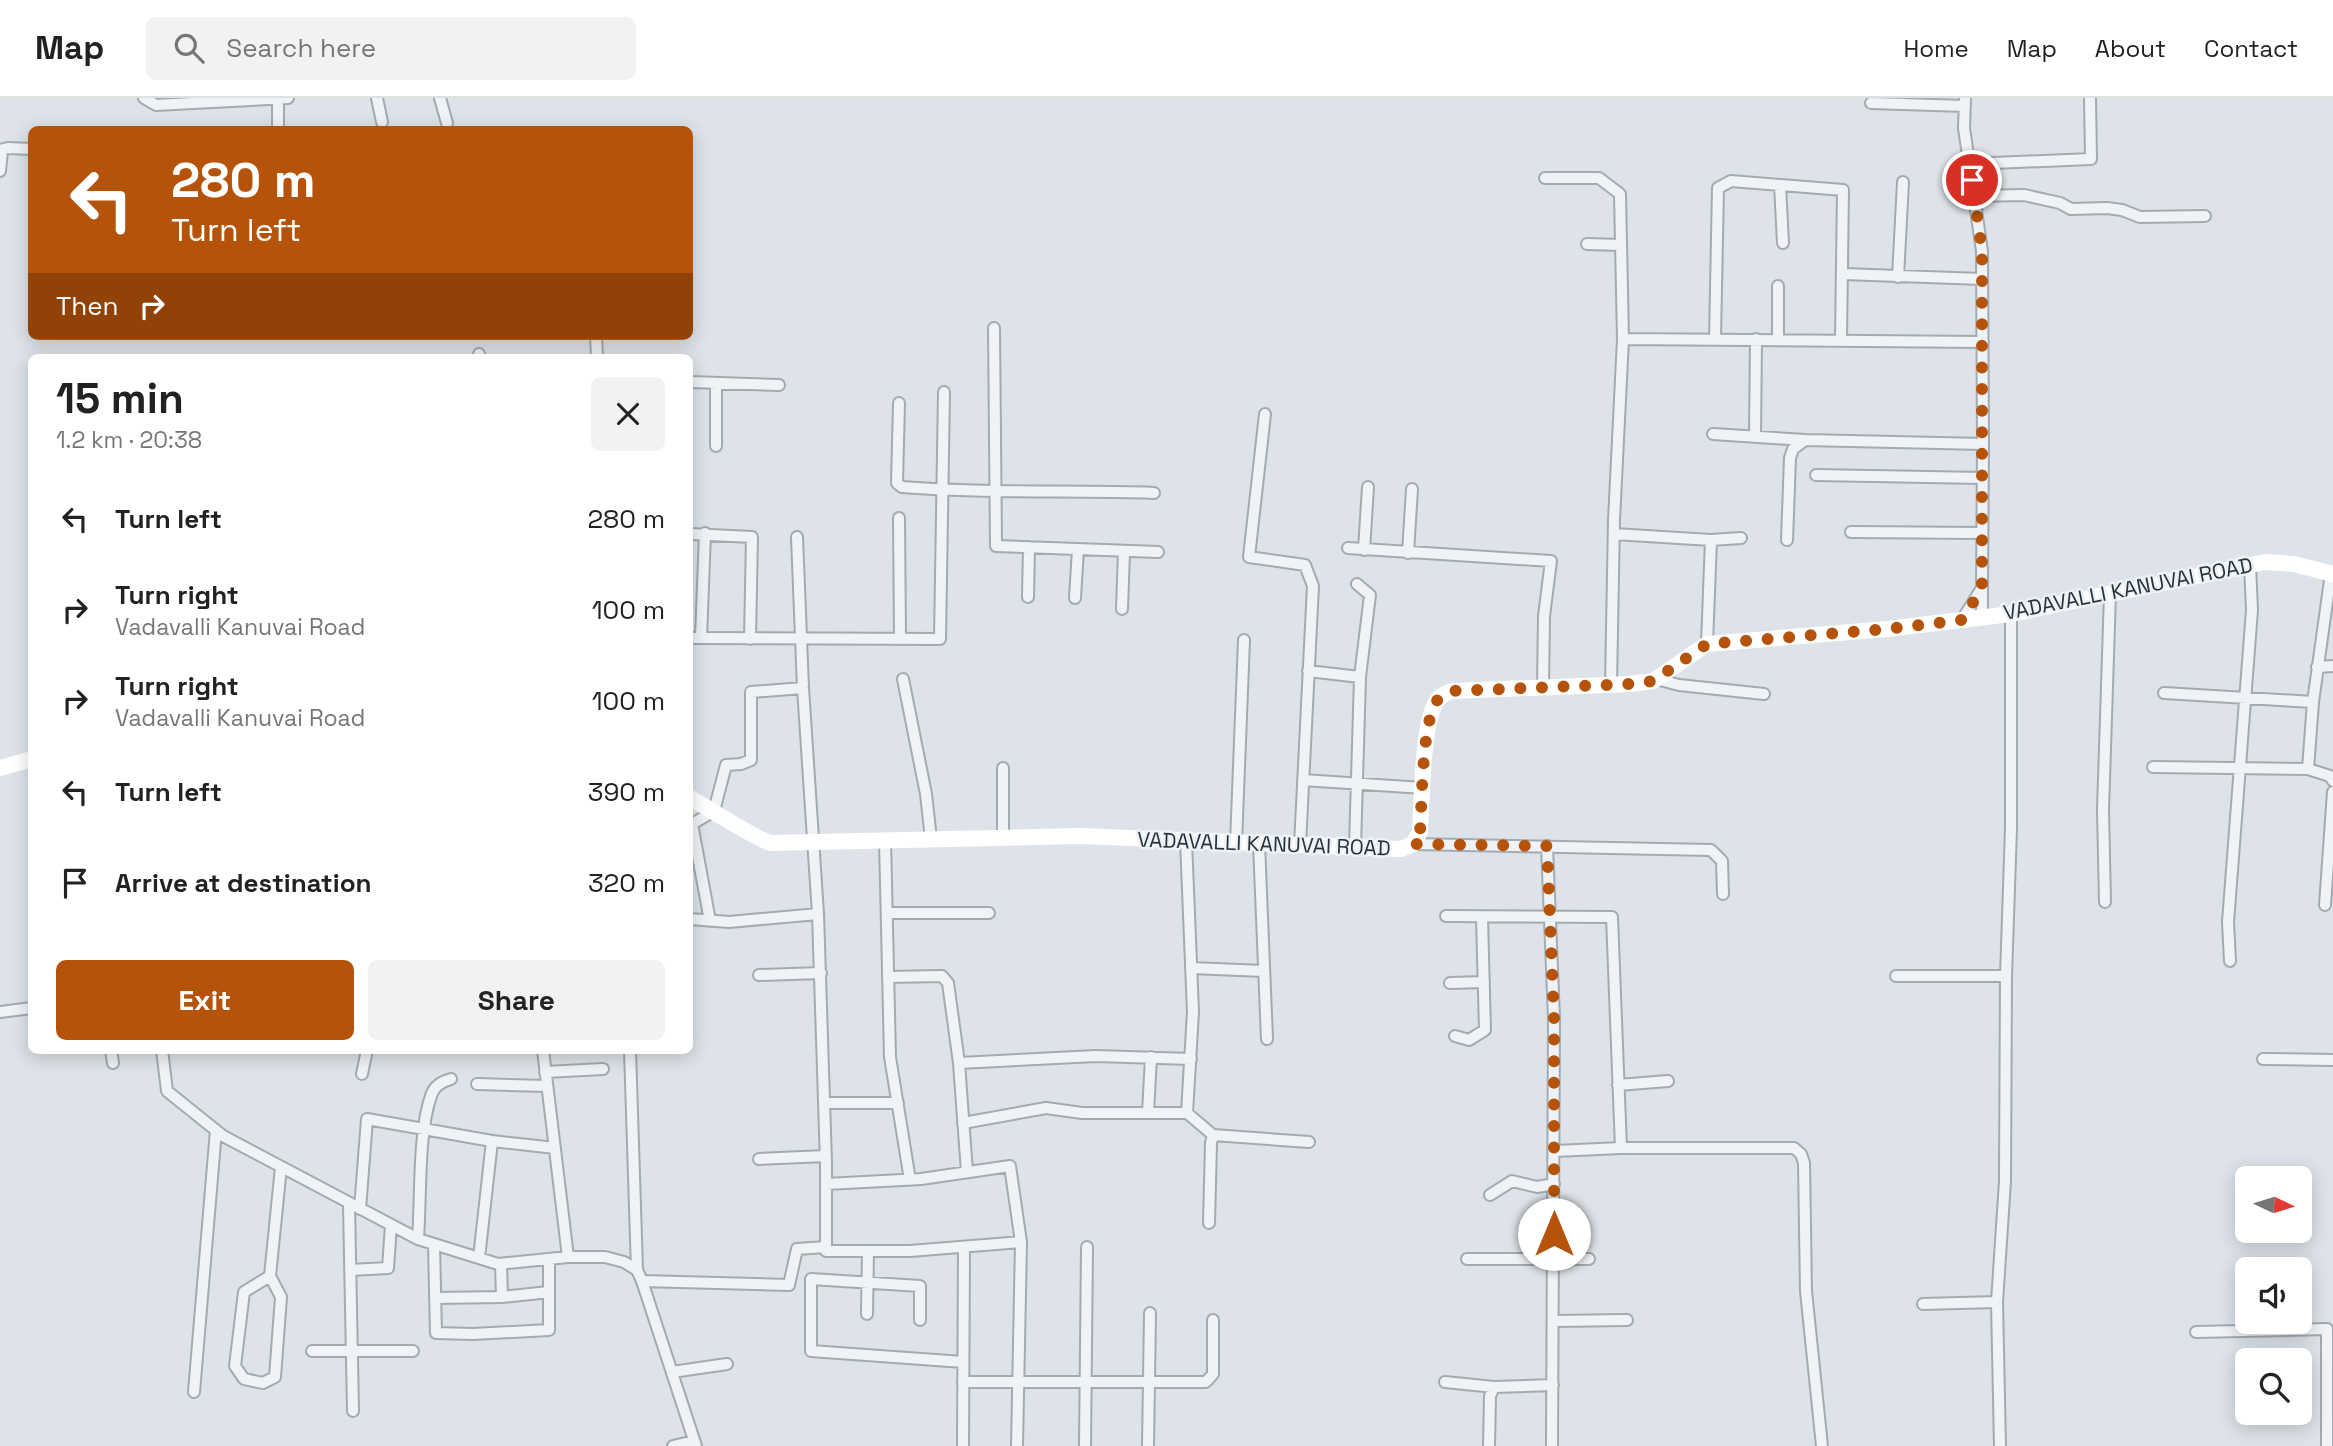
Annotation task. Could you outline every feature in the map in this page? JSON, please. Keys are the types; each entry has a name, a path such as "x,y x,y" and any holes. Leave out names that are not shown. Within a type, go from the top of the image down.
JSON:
{"street":[{"path":"144,98 156,105 288,98"},
{"path":"278,98 278,126"},
{"path":"377,98 382,122"},
{"path":"440,98 447,123"},
{"path":"1969,164 2091,159 2090,98"},
{"path":"1871,103 1965,102 1964,128 1982,251 1982,618"},
{"path":"0,171 1,151 8,148 28,149"},
{"path":"1545,178 1599,178 1620,194 1623,339 1614,534 1611,685"},
{"path":"1715,339 1718,188 1731,181 1843,190 1841,340"},
{"path":"1898,278 1903,182"},
{"path":"1780,185 1783,243"},
{"path":"1974,196 2024,195 2060,203 2071,209 2114,209 2140,217 2205,216"},
{"path":"1587,244 1621,245"},
{"path":"1843,274 1982,279"},
{"path":"1778,286 1778,339"},
{"path":"994,328 996,546 1158,552"},
{"path":"1623,339 1983,342"},
{"path":"1755,437 1756,339"},
{"path":"693,383 779,385"},
{"path":"716,384 716,446"},
{"path":"705,533 695,638 940,639 944,392"},
{"path":"899,404 897,483 902,487 1030,493 1069,490 1154,493"},
{"path":"1265,414 1249,558 1305,565 1313,586 1300,845"},
{"path":"1713,434 1805,440 1983,444"},
{"path":"1787,540 1790,458 1793,449 1805,440"},
{"path":"1816,475 1983,478"},
{"path":"1364,550 1368,486"},
{"path":"1408,554 1412,489"},
{"path":"898,518 900,638"},
{"path":"1851,532 1982,533"},
{"path":"693,534 752,537 750,639"},
{"path":"1614,534 1712,540 1741,538"},
{"path":"797,537 803,688 821,973 826,1251 910,1251 1021,1242"},
{"path":"1707,644 1712,540"},
{"path":"1028,597 1030,547"},
{"path":"1348,548 1408,554 1550,561 1544,616 1543,687"},
{"path":"1075,598 1078,549"},
{"path":"1122,609 1124,551"},
{"name":"VADAVALLI KANUVAI ROAD","path":"693,800 744,832 771,843 1080,836 1401,849 1413,844 1420,832 1427,730 1434,705 1441,695 1452,691 1630,684 1656,679 1707,644 1887,629 2011,614 2265,562 2294,564 2332,574"},
{"path":"2230,961 2228,922 2252,610 2250,565"},
{"path":"2308,769 2317,667 2332,574"},
{"path":"1355,847 1360,677 1370,595 1357,584"},
{"path":"1962,620 1982,588"},
{"path":"2105,902 2103,810 2110,594"},
{"path":"2000,1446 1997,1302 2005,1181 2006,976 2011,828 2011,614"},
{"path":"1236,843 1244,640"},
{"path":"2317,667 2333,666"},
{"path":"1308,671 1360,677"},
{"path":"903,679 926,794 931,839"},
{"path":"1656,679 1679,685 1764,694"},
{"path":"693,823 714,811 726,765 751,760 751,692 803,688"},
{"path":"2164,693 2313,702"},
{"path":"0,768 28,760"},
{"path":"2153,767 2308,769 2330,776 2333,781"},
{"path":"1003,768 1003,838"},
{"path":"1303,780 1423,789"},
{"path":"2325,905 2333,792"},
{"path":"885,840 890,1057 910,1180"},
{"path":"1186,841 1193,1012 1187,1113"},
{"path":"693,843 694,862 710,921"},
{"path":"1259,844 1266,1039"},
{"path":"1413,844 1711,850 1722,860 1723,894"},
{"path":"1547,846 1554,1018 1552,1446"},
{"path":"887,913 989,913"},
{"path":"693,919 729,922 818,914"},
{"path":"1446,916 1612,917 1621,1148"},
{"path":"1455,1036 1469,1040 1485,1030 1482,918"},
{"path":"1191,968 1264,971"},
{"path":"759,975 821,973"},
{"path":"888,977 942,976 948,983 959,1063 967,1172"},
{"path":"1896,976 2006,976"},
{"path":"1450,983 1484,982"},
{"path":"0,1012 28,1008"},
{"path":"112,1054 113,1063"},
{"path":"162,1054 166,1091 216,1130 418,1239 479,1258 500,1264 568,1257 606,1257 624,1262 640,1275 789,1285 797,1249 826,1247"},
{"path":"362,1074 365,1054"},
{"path":"543,1054 568,1257"},
{"path":"630,1054 640,1275 695,1443 673,1446"},
{"path":"959,1063 1096,1056 1191,1059"},
{"path":"1149,1112 1151,1058"},
{"path":"2263,1059 2333,1060"},
{"path":"545,1072 603,1069"},
{"path":"418,1239 424,1131 431,1094 441,1082 450,1079"},
{"path":"1618,1085 1668,1081"},
{"path":"477,1084 547,1086"},
{"path":"824,1104 898,1103"},
{"path":"963,1123 1046,1108 1082,1112 1187,1113 1213,1135 1309,1142"},
{"path":"353,1411 350,1270 354,1206 367,1119 424,1131 555,1148"},
{"path":"194,1392 216,1130"},
{"path":"1209,1223 1213,1135"},
{"path":"479,1258 492,1141"},
{"path":"1555,1151 1621,1148 1794,1148 1801,1154 1804,1163 1806,1291 1822,1446"},
{"path":"759,1159 826,1156"},
{"path":"826,1184 910,1180 1010,1166 1021,1242 1017,1446"},
{"path":"270,1276 244,1292 235,1366 244,1379 262,1383 275,1377 281,1297 270,1276 281,1167"},
{"path":"1490,1195 1512,1181 1537,1187 1554,1184"},
{"path":"350,1270 388,1268 391,1225"},
{"path":"434,1244 436,1333 549,1330 549,1259"},
{"path":"963,1446 964,1247"},
{"path":"1085,1446 1087,1247"},
{"path":"867,1314 868,1251"},
{"path":"1467,1259 1589,1259"},
{"path":"500,1264 502,1297"},
{"path":"920,1320 920,1286 811,1279 811,1352 963,1362"},
{"path":"435,1298 549,1293"},
{"path":"1923,1304 1997,1302"},
{"path":"1148,1446 1150,1313"},
{"path":"963,1382 1206,1381 1211,1379 1213,1320"},
{"path":"1553,1321 1627,1320"},
{"path":"2196,1332 2330,1329 2327,1446"},
{"path":"312,1351 413,1351"},
{"path":"672,1372 727,1364"},
{"path":"1446,1382 1494,1387 1553,1385"},
{"path":"1489,1446 1490,1396 1494,1387"}],"route":[{"path":"1554,1234 1554,1018 1547,846 1413,844 1420,832 1427,730 1434,705 1441,695 1452,691 1653,681 1707,644 1962,620 1982,588 1982,251 1972,180"}]}
